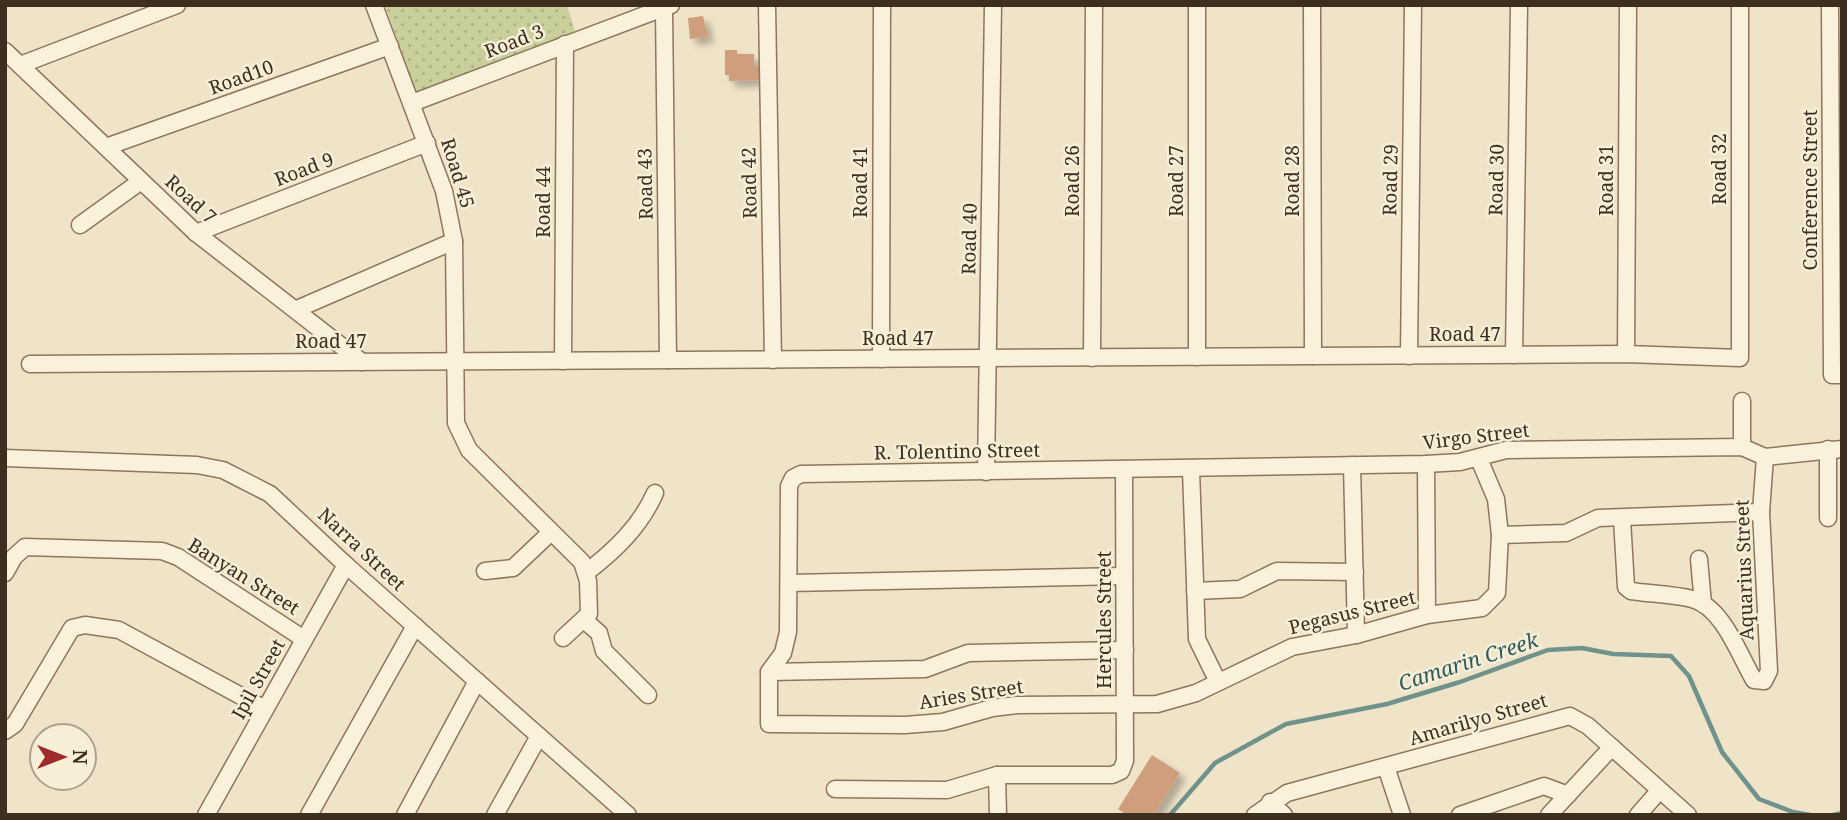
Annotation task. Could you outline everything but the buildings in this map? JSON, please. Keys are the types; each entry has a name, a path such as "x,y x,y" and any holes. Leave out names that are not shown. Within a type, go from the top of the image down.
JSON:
{"street":[{"path":"20,65 177,5"},
{"name":"Road 45","path":"374,5 444,191 454,241 454,362 456,423 460,436 469,450 582,562 586,572"},
{"name":"Road 42","path":"767,5 774,360"},
{"name":"Road 41","path":"881,5 881,359"},
{"name":"Road 40","path":"986,472 993,5"},
{"name":"Road 26","path":"1092,358 1094,5"},
{"name":"Road 27","path":"1197,5 1197,357"},
{"name":"Road 28","path":"1312,5 1313,356"},
{"name":"Road 29","path":"1409,356 1413,5"},
{"name":"Road 30","path":"1514,355 1520,5"},
{"name":"Road 31","path":"1626,354 1629,5"},
{"name":"Road 32","path":"1740,5 1740,332"},
{"name":"Conference Street","path":"1830,5 1837,184 1837,375"},
{"name":"Road 3","path":"412,103 668,7"},
{"name":"Road 43","path":"668,7 668,360"},
{"name":"Road 44","path":"564,361 565,44"},
{"name":"Road10","path":"106,147 390,46"},
{"name":"Road 7","path":"5,51 196,233 362,362"},
{"name":"Road 9","path":"196,233 427,143"},
{"path":"80,225 141,181"},
{"path":"297,309 454,241"},
{"name":"Road 47","path":"30,364 1626,354 1740,358 1740,332"},
{"path":"1742,401 1742,447"},
{"name":"Virgo Street","path":"1124,469 1191,470 1426,464 1479,459 1506,450 1742,447 1765,457"},
{"path":"1765,457 1835,449 1828,518"},
{"name":"Aquarius Street","path":"1703,604 1714,612 1754,680 1764,681 1769,671 1761,512 1765,457"},
{"name":"Narra Street","path":"5,458 197,465 223,470 271,494 346,565 628,815"},
{"path":"1479,459 1496,499 1500,535 1566,533 1598,518 1761,512"},
{"path":"1426,464 1427,615"},
{"path":"1352,465 1356,635"},
{"name":"R. Tolentino Street","path":"789,583 789,486 793,478 801,474 1124,469"},
{"name":"Hercules Street","path":"997,775 1112,775 1121,771 1125,761 1124,469"},
{"path":"1191,470 1197,639 1217,680"},
{"path":"563,638 589,614 586,572 613,552 635,528 654,493"},
{"path":"1622,519 1626,587 1631,591 1693,599 1703,604"},
{"path":"485,571 513,568 550,533"},
{"name":"Pegasus Street","path":"1217,680 1292,647 1356,635 1427,615 1482,608 1497,593 1500,535"},
{"name":"Banyan Street","path":"5,573 14,557 25,547 162,551 178,558 304,639"},
{"path":"1699,559 1703,604"},
{"name":"Ipil Street","path":"206,815 346,565"},
{"path":"1195,591 1240,589 1277,571 1355,572"},
{"path":"769,672 783,653 788,632 789,583 1124,576"},
{"path":"584,620 598,633 604,651 648,695"},
{"path":"5,731 15,724 72,628 85,625 119,630 265,709"},
{"path":"309,815 415,626"},
{"path":"769,672 925,669 968,653 1125,650"},
{"name":"Aries Street","path":"769,672 769,724 905,725 943,722 1017,705 1125,705 1177,700 1217,680"},
{"path":"405,815 477,681"},
{"name":"Amarilyo Street","path":"1255,815 1270,802 1287,793 1561,717 1578,718 1688,815"},
{"path":"497,814 539,736"},
{"path":"1549,815 1612,747"},
{"path":"1387,767 1402,815"},
{"path":"835,789 947,790 997,775 998,815"},
{"path":"1460,815 1544,786 1568,795"},
{"path":"1637,815 1659,790"},
{"path":"1270,802 1284,815"}],"green space":[{"path":"385,5 567,5 576,35 417,95"}],"waterway":[{"name":"Camarin Creek","path":"1170,815 1215,763 1286,724 1387,704 1460,682 1548,650 1582,648 1613,654 1671,656 1689,676 1722,752 1759,799 1793,812 1810,815"},
{"name":"Camarin Creek","path":"1833,815 1842,813"}]}
